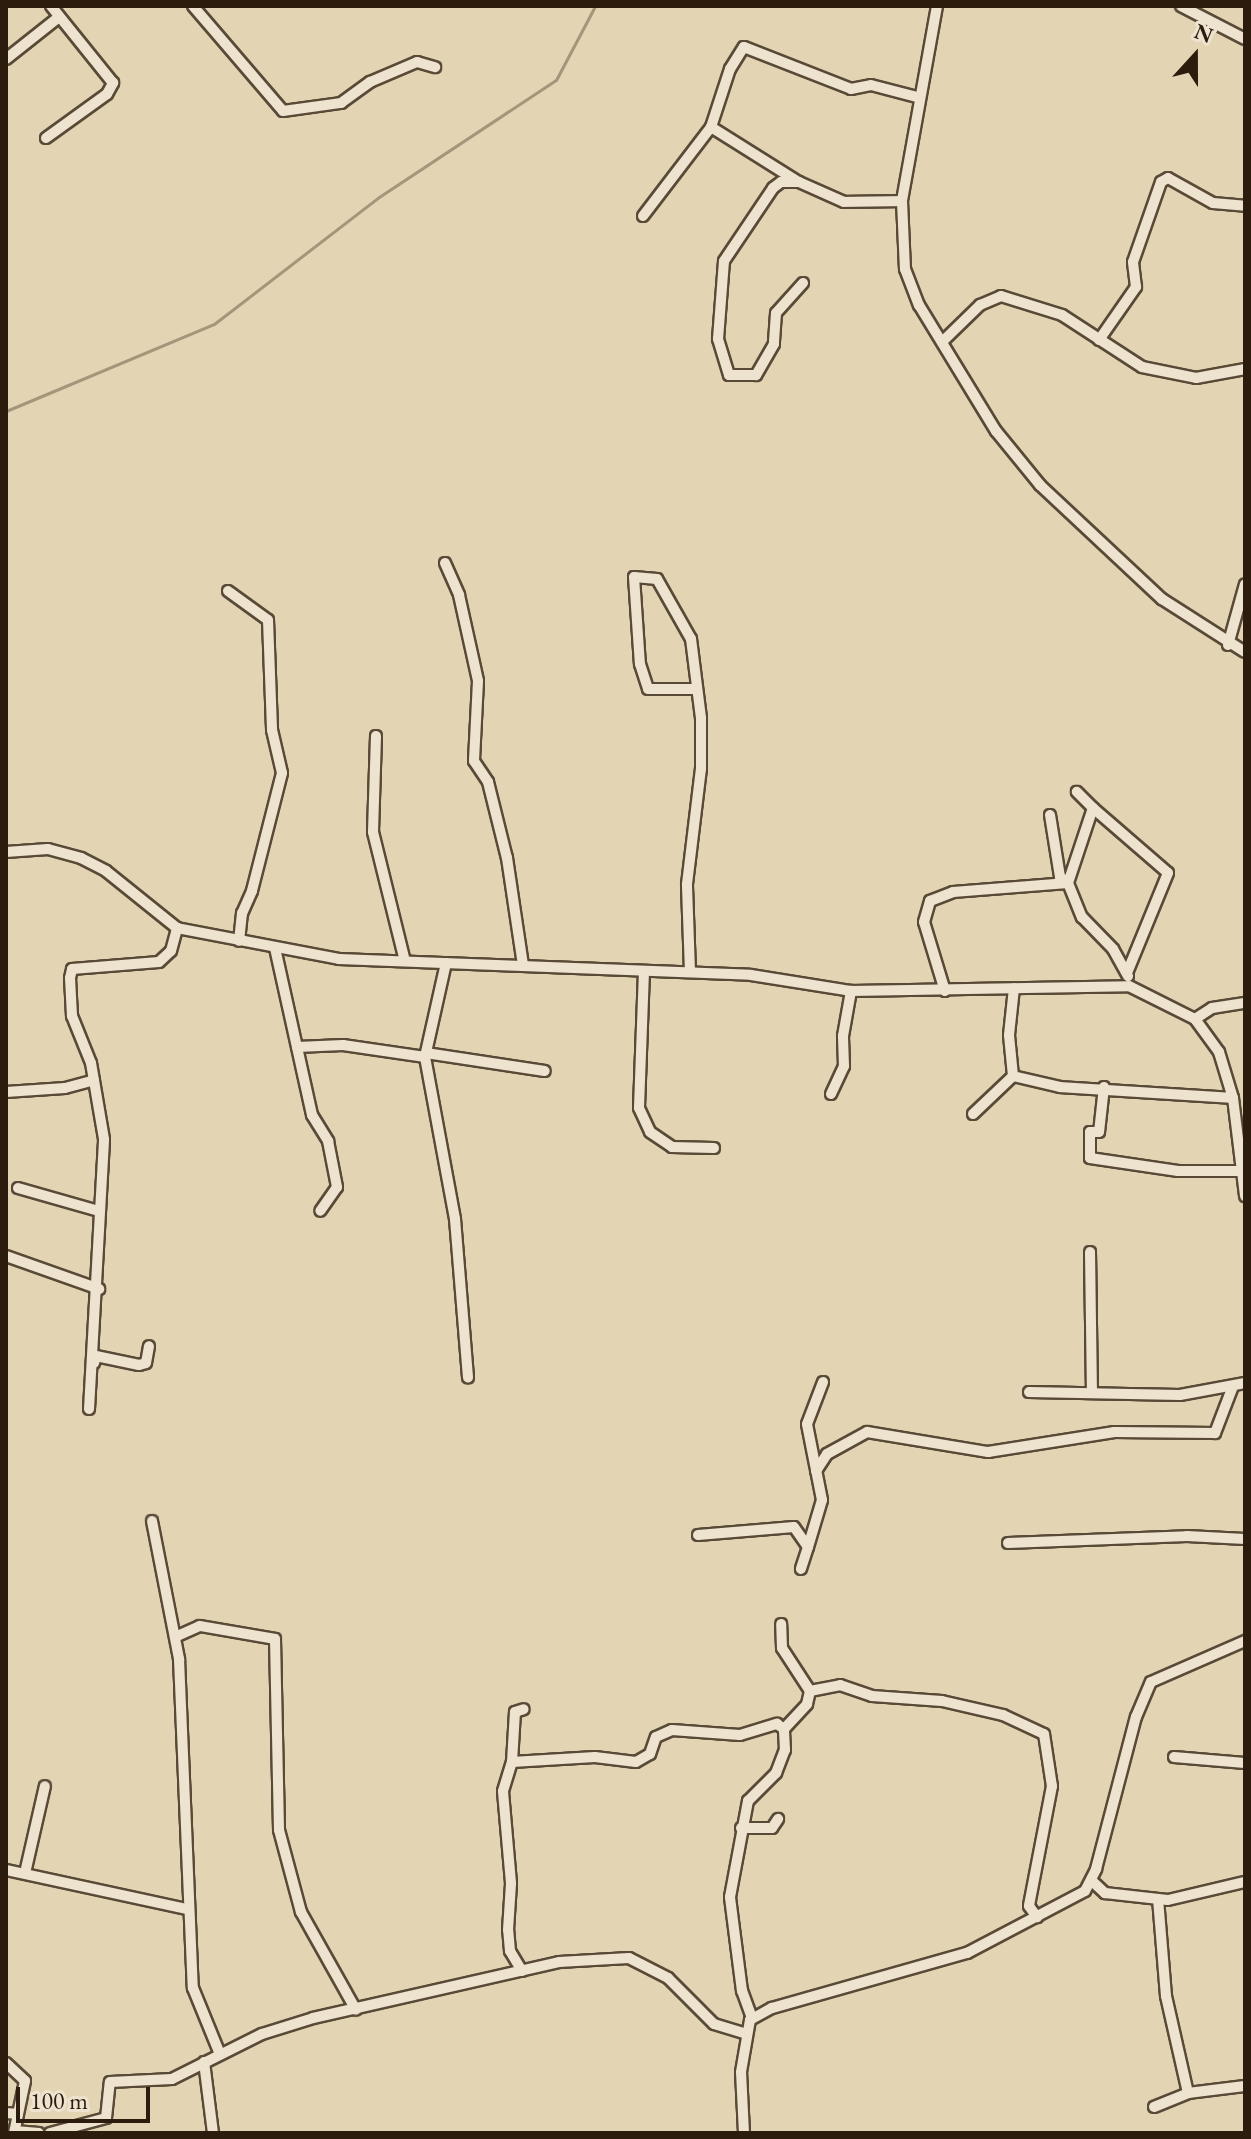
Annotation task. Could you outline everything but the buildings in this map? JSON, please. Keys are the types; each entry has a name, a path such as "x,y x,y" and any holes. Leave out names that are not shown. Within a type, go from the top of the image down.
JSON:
{"street":[{"path":"46,138 107,94 113,83 51,6"},
{"path":"193,6 283,111 341,103 370,82 417,62 435,67"},
{"path":"937,6 917,97 902,201 905,269 919,305 996,431 1040,485 1162,599 1228,645 1245,652"},
{"path":"1181,6 1245,39"},
{"path":"6,59 59,17"},
{"path":"643,216 711,127 730,69 744,47 851,89 871,85 917,97"},
{"path":"711,127 799,182 844,202 902,201"},
{"path":"1099,340 1114,311 1136,287 1133,262 1161,182 1168,178 1213,203 1245,206"},
{"path":"799,182 781,182 773,188 724,261 718,339 729,375 756,375 774,344 776,313 803,283"},
{"path":"943,341 980,305 1001,296 1042,305 1142,367 1196,378 1245,369"},
{"path":"445,563 459,595 478,681 474,761 488,782 507,858 523,965"},
{"path":"690,972 687,884 701,769 696,689 691,639 678,607 657,579 634,577 640,664 648,689 696,689"},
{"path":"1228,645 1245,584"},
{"path":"228,591 268,620 272,730 282,773 252,891 242,913 239,941"},
{"path":"376,736 373,832 405,961"},
{"path":"1077,792 1168,873 1127,973"},
{"path":"1093,808 1068,883 1074,905 1127,973 1129,986"},
{"path":"1050,815 1060,877 1068,883"},
{"path":"6,852 48,849 81,858 106,871 177,928 339,959 690,972 851,991 1129,986 1195,1019 1219,1052 1233,1098 1245,1196"},
{"path":"945,991 924,922 930,901 953,892 1068,883"},
{"path":"94,1363 89,1341 99,1289 99,1211 104,1139 94,1080 72,1016 72,969 159,962 171,951 177,928"},
{"path":"275,948 312,1115 328,1141 337,1187 320,1211"},
{"path":"446,963 426,1055 455,1219 468,1377"},
{"path":"644,971 639,1108 650,1132 672,1147 714,1148"},
{"path":"1013,1076 1009,1035 1014,988"},
{"path":"831,1094 844,1066 843,1036 851,991"},
{"path":"1195,1019 1212,1008 1245,1003"},
{"path":"297,1047 343,1045 545,1071"},
{"path":"1013,1076 1060,1087 1104,1087 1176,1098 1233,1098"},
{"path":"973,1114 1013,1076"},
{"path":"6,1092 65,1088 94,1080"},
{"path":"1104,1087 1099,1132 1090,1132 1090,1158 1178,1171 1242,1164"},
{"path":"18,1188 99,1211"},
{"path":"1090,1252 1092,1392"},
{"path":"6,1256 99,1289"},
{"path":"89,1409 96,1356 139,1365 146,1363 149,1346"},
{"path":"801,1569 822,1500 807,1424 823,1382"},
{"path":"1029,1392 1180,1395 1245,1383"},
{"path":"816,1471 827,1454 867,1432 988,1452 1114,1432 1215,1433 1233,1386"},
{"path":"152,1521 175,1637 186,1741 186,1909 193,1988 220,2054"},
{"path":"698,1535 794,1527 808,1547"},
{"path":"1008,1543 1171,1536 1245,1539"},
{"path":"752,2018 742,1991 729,1905 741,1828 748,1801 776,1773 785,1750 784,1729 807,1704 810,1691 782,1648 781,1624"},
{"path":"175,1637 189,1627 200,1626 275,1639 279,1830 301,1912 356,2010"},
{"path":"744,2133 744,2033 752,2018 772,2008 967,1953 1085,1891 1092,1881 1136,1717 1151,1682 1245,1641"},
{"path":"810,1691 840,1685 872,1696 942,1701 1003,1715 1044,1734 1052,1786 1029,1906 1037,1917"},
{"path":"522,1971 510,1951 511,1883 503,1791 512,1762 515,1712 524,1709"},
{"path":"512,1762 595,1757 636,1762 650,1754 656,1737 672,1730 740,1735 777,1724 784,1729"},
{"path":"1174,1757 1245,1763"},
{"path":"25,1873 45,1786"},
{"path":"741,1828 772,1828 778,1819"},
{"path":"6,1870 186,1909"},
{"path":"1092,1881 1105,1893 1158,1899 1245,1882"},
{"path":"1158,1899 1166,1996 1188,2093"},
{"path":"50,2133 106,2118 110,2082 172,2079 269,2031 588,1958 629,1958 668,1978 714,2024 744,2033"},
{"path":"204,2062 213,2133"},
{"path":"6,2063 25,2081 14,2132 39,2133"},
{"path":"1154,2107 1188,2093 1245,2086"},
{"path":"6,2113 18,2114"}],"waterway":[{"path":"6,411 214,324 379,197 556,80 595,6"}]}
